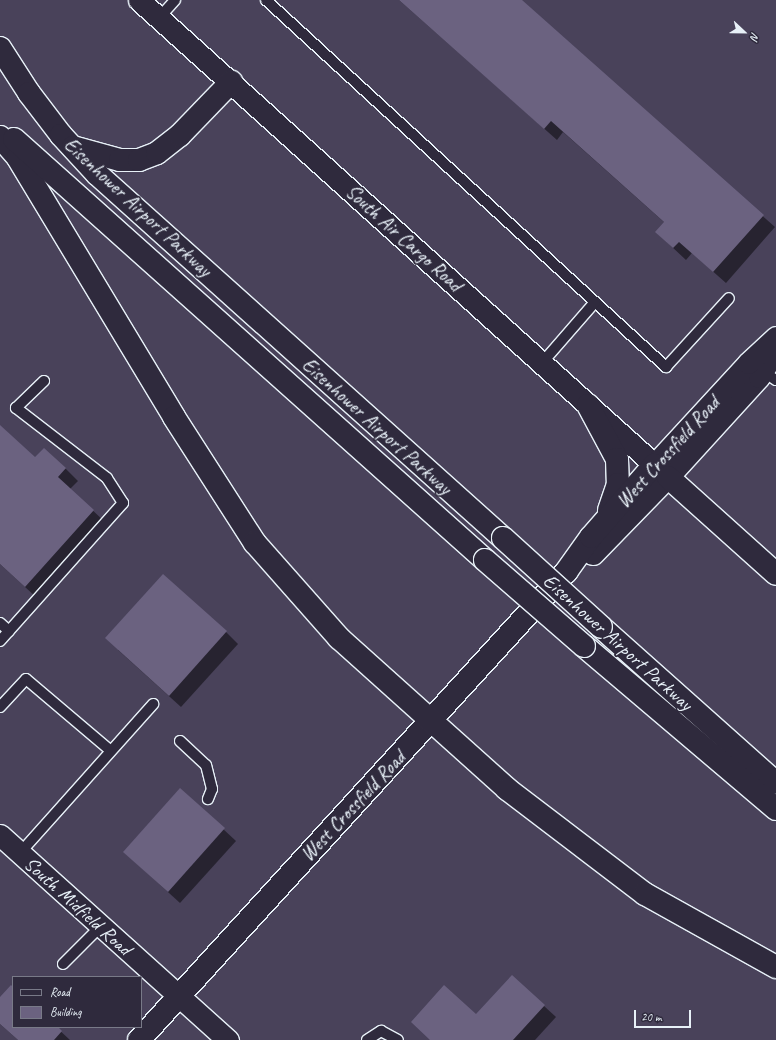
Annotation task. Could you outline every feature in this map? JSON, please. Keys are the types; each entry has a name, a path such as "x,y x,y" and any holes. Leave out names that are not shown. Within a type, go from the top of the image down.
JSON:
{"main road":[{"name":"Eisenhower Airport Parkway","path":"0,48 28,93 72,147 97,174 776,783"},
{"path":"72,147 120,160 139,160 157,153 180,135 231,82"},
{"name":"Eisenhower Airport Parkway","path":"0,126 485,560 776,810"},
{"path":"0,137 18,158 174,417 255,543 339,638 507,789 645,894 776,967"},
{"path":"588,405 614,451 619,471 614,496 598,529"},
{"path":"661,471 776,574"},
{"name":"West Crossfield Road","path":"566,572 603,545 661,471"},
{"name":"West Crossfield Road","path":"139,1040 566,572 598,529 661,471"}],"street":[{"name":"South Air Cargo Road","path":"139,0 661,471"},
{"name":"West Crossfield Road","path":"661,471 768,362 776,337"},
{"name":"South Midfield Road","path":"0,835 228,1040"}],"lane":[{"path":"159,18 175,0"},
{"path":"266,0 666,367 730,298"},
{"path":"542,364 595,302"},
{"path":"0,641 123,503 107,478 16,408 44,381"},
{"path":"0,623 9,631"},
{"path":"0,707 26,679 111,751"},
{"path":"20,853 153,704"},
{"path":"180,741 206,765 212,789 208,799"},
{"path":"63,964 101,926"},
{"path":"367,1040 381,1031 395,1037"}],"shaded area":[{"path":"0,0 776,0 776,1040 0,1040"}],"building":[{"path":"399,0 522,0 764,215 713,272 679,242 673,248 655,232 664,222 551,121 544,129"},
{"path":"0,425 35,457 44,448 66,468 58,477 94,510 25,587 0,564"},
{"path":"163,574 227,631 169,696 105,638"},
{"path":"180,788 225,828 168,892 123,852"},
{"path":"512,975 545,1005 513,1040 430,1040 411,1022 444,985 476,1014"},
{"path":"11,985 12,986 12,1028 59,1028 62,1031 54,1040 18,1040 0,1024 0,997"}]}
